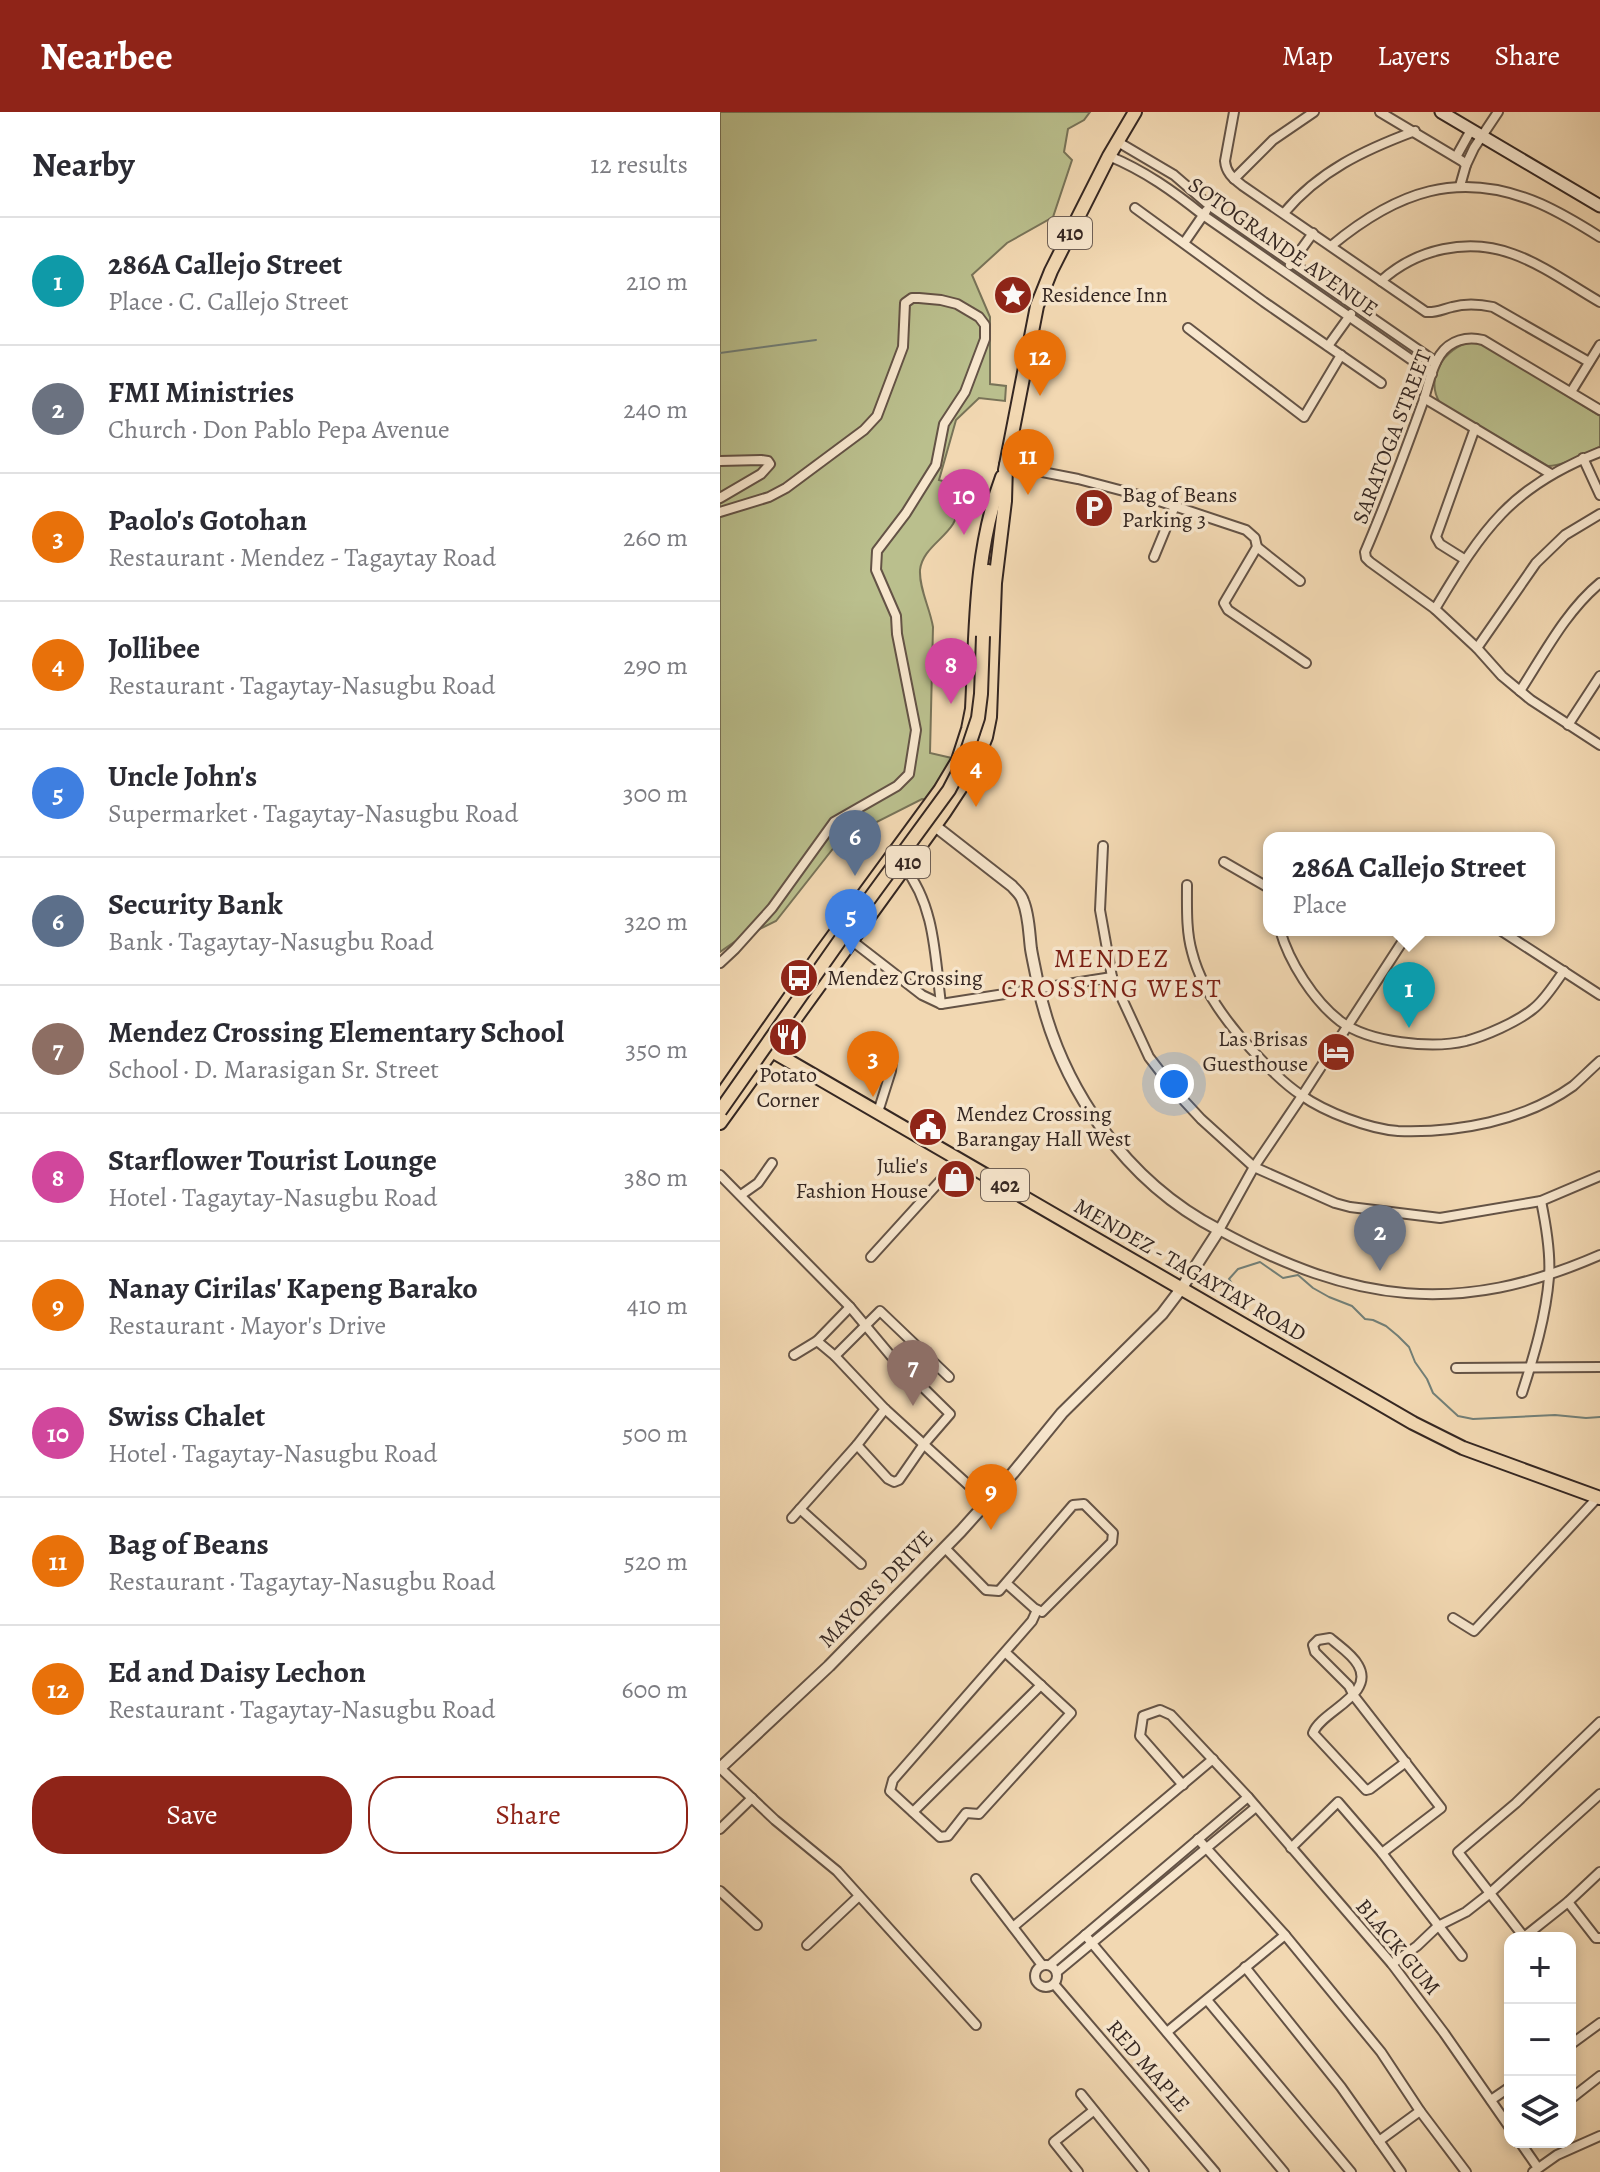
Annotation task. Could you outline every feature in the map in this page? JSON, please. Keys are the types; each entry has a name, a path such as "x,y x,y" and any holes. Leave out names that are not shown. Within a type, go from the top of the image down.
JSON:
{"main road":[{"name":"410","path":"720,1123 723,1104 758,1043 940,790 958,760 972,709 978,583 984,540 1006,465 1037,306 1051,271 1109,156 1135,112"},
{"path":"1441,112 1600,206"},
{"name":"410","path":"723,1104 771,1051 973,769 986,737 990,717 995,583 1006,465"},
{"path":"723,1104 949,790 963,763 978,718 988,576 1006,465"},
{"name":"402","path":"758,1043 771,1051"},
{"name":"MENDEZ - TAGAYTAY ROAD","path":"771,1051 1425,1429 1463,1448 1599,1498"}],"street":[{"path":"1234,112 1225,161 1226,169 1234,179 1418,308 1431,313 1462,305 1493,307 1589,362"},
{"path":"1234,179 1273,140 1314,112"},
{"path":"1380,112 1466,165"},
{"path":"1460,186 1474,148 1498,112"},
{"path":"1456,157 1471,130"},
{"path":"1284,213 1309,186 1349,159 1415,131"},
{"name":"SOTOGRANDE AVENUE","path":"1118,142 1182,181 1210,206 1436,362"},
{"name":"SOTOGRANDE AVENUE","path":"1109,156 1138,168 1174,191 1203,215 1432,374"},
{"path":"1159,181 1165,170"},
{"path":"1174,191 1182,181"},
{"path":"1331,246 1364,220 1400,200 1460,186 1538,202 1600,237"},
{"path":"1184,243 1210,206"},
{"path":"1135,208 1381,383"},
{"path":"1286,271 1313,233"},
{"path":"1381,281 1396,268 1432,251 1477,246 1515,254 1600,302"},
{"path":"720,512 769,497 786,488 845,445 877,416 903,347 905,303 912,298 957,304 979,317 985,325 981,354 965,392 944,424 936,465 906,513 877,551 876,570 896,616 916,730 909,774 897,786 834,822 772,908 720,963"},
{"path":"1328,346 1356,307"},
{"path":"1431,313 1431,324"},
{"path":"1188,328 1304,417 1341,355"},
{"name":"SARATOGA STREET","path":"1600,410 1483,340 1465,338 1454,342 1445,348 1436,362 1365,552 1370,562 1435,609 1520,691 1600,745"},
{"path":"1571,392 1600,345"},
{"path":"1424,398 1551,474"},
{"path":"1464,559 1440,544 1436,537 1475,428"},
{"path":"1435,609 1464,559 1507,506 1529,487 1551,474 1600,452"},
{"path":"1583,458 1600,495"},
{"path":"720,461 761,460 770,464 761,474 720,498"},
{"path":"1006,465 1078,479 1246,530 1255,538 1257,547 1300,581"},
{"path":"1154,557 1175,506"},
{"path":"1477,648 1536,563 1565,535 1600,514"},
{"path":"1257,547 1224,603 1228,610 1306,663"},
{"path":"1520,691 1566,620 1600,583"},
{"path":"1568,725 1600,676"},
{"path":"935,826 1022,897 1039,989 1061,1055 1078,1092 1128,1160 1155,1188 1184,1210 1254,1249 1295,1267 1384,1291 1437,1295 1513,1286 1600,1255"},
{"path":"1103,846 1100,910 1112,977 1149,1057 1201,1119 1254,1167 1335,1203 1440,1218 1541,1201 1600,1176"},
{"path":"1224,862 1263,885"},
{"path":"904,867 925,905 941,1004"},
{"path":"1187,885 1191,949 1198,973 1240,1037 1271,1071 1302,1096 1360,1123 1396,1131 1487,1123 1521,1113 1573,1086 1600,1061"},
{"path":"1282,936 1285,948 1309,988 1340,1021 1368,1035 1419,1045 1465,1041 1499,1028 1534,1009 1564,971"},
{"path":"1219,1230 1254,1167 1406,936"},
{"path":"1509,936 1600,995"},
{"path":"851,940 922,995 941,1004 1112,977"},
{"path":"878,1112 892,1061"},
{"path":"871,1257 960,1159"},
{"path":"741,1195 758,1183 772,1163"},
{"path":"720,1175 950,1414 899,1480 894,1482 857,1445"},
{"path":"1522,1393 1549,1275 1547,1230 1541,1201"},
{"name":"MAYOR'S DRIVE","path":"720,1768 829,1666 945,1548 1062,1413 1162,1314 1219,1230"},
{"path":"794,1355 817,1341 850,1307"},
{"path":"835,1356 880,1311 949,1377"},
{"path":"817,1341 885,1409 987,1502"},
{"path":"1456,1368 1600,1367"},
{"path":"792,1518 885,1409"},
{"path":"1453,1618 1474,1631 1599,1498"},
{"path":"945,1548 986,1590 999,1591 1073,1505 1084,1504 1113,1533 1112,1542 1042,1612 1006,1583"},
{"path":"800,1509 861,1564"},
{"path":"1005,1652 1071,1713 979,1814 966,1813 948,1836 940,1837 890,1791 893,1780 1032,1621 1037,1610"},
{"path":"1382,1853 1441,1808 1406,1762 1354,1696 1349,1686 1315,1652 1313,1645 1318,1640 1330,1638 1357,1662 1361,1671 1354,1696 1316,1725 1313,1733 1366,1790 1406,1762"},
{"path":"913,1812 1041,1685"},
{"name":"BLACK GUM","path":"1183,1785 1140,1736 1143,1716 1160,1710 1171,1715 1248,1797 1392,1964 1504,2119"},
{"path":"1600,1722 1516,1803 1458,1852 1524,1937 1600,1872"},
{"path":"1013,1927 1213,1759"},
{"path":"720,1768 775,1820 837,1871 976,2025"},
{"path":"1392,1964 1438,1926 1466,1912 1489,1894 1600,1794"},
{"path":"1050,1967 1248,1797"},
{"path":"720,1829 752,1798"},
{"path":"1291,1848 1338,1802 1462,1956"},
{"path":"976,1879 1013,1927 1050,1967 1057,1978 1054,1984 1046,1987 1038,1983 1035,1975 1050,1967 1091,1944 1256,1807"},
{"path":"1198,1839 1285,1935 1381,2052 1466,2172"},
{"path":"720,1891 757,1925"},
{"path":"807,1945 859,1896"},
{"path":"1568,1902 1596,1938 1600,1938"},
{"path":"1085,1935 1284,2172"},
{"path":"1167,2032 1285,1935"},
{"path":"1245,1967 1341,2087 1401,2172"},
{"name":"RED MAPLE","path":"1054,1984 1215,2172"},
{"path":"1207,2000 1348,2171"},
{"path":"1576,2041 1600,2023"},
{"path":"1576,2095 1600,2076"},
{"path":"1491,2100 1504,2091"},
{"path":"1081,2094 1144,2172"},
{"path":"1078,2172 1054,2142 1093,2111"},
{"path":"1379,2141 1420,2111"},
{"path":"1523,2148 1536,2170 1567,2150 1600,2136"}],"green space":[{"path":"720,112 1090,112 1084,120 1068,129 1064,152 1072,160 1053,217 1007,243 972,275 990,317 990,384 1006,386 1005,401 979,398 956,420 939,480 966,487 953,524 929,551 920,570 933,627 930,753 956,759 930,800 922,799 839,841 776,921 720,952"},
{"path":"1471,342 1486,346 1600,416 1600,447 1568,462 1548,466 1440,403 1434,384 1440,365 1453,350"}],"waterway":[{"path":"720,353 816,340"},
{"path":"1233,1285 1229,1279 1238,1269 1260,1262 1283,1278 1298,1275 1313,1288 1352,1306 1365,1319 1386,1326 1409,1347 1433,1393 1458,1416 1473,1419 1555,1415 1600,1417"}],"place":[{"name":"Residence Inn","path":"1013,295"},
{"name":"Ed and Daisy Lechon","path":"1040,396"},
{"name":"Bag of Beans","path":"1028,495"},
{"name":"Bag of Beans Parking 3","path":"1094,508"},
{"name":"Swiss Chalet","path":"964,535"},
{"name":"Starflower Tourist Lounge","path":"951,704"},
{"name":"Jollibee","path":"976,807"},
{"name":"Security Bank","path":"855,876"},
{"name":"Uncle John's","path":"851,955"},
{"name":"Mendez Crossing","path":"799,978"},
{"name":"286A Callejo Street","path":"1409,1028"},
{"name":"Potato Corner","path":"788,1037"},
{"name":"Las Brisas Guesthouse","path":"1336,1052"},
{"name":"Paolo's Gotohan","path":"873,1097"},
{"name":"Mendez Crossing Barangay Hall West","path":"928,1127"},
{"name":"Julie's Fashion House","path":"956,1179"},
{"name":"FMI Ministries","path":"1380,1271"},
{"name":"Mendez Crossing Elementary School","path":"913,1406"},
{"name":"Nanay Cirilas' Kapeng Barako","path":"991,1530"}],"district":[{"name":"MENDEZ CROSSING WEST","path":"1112,973"}]}
